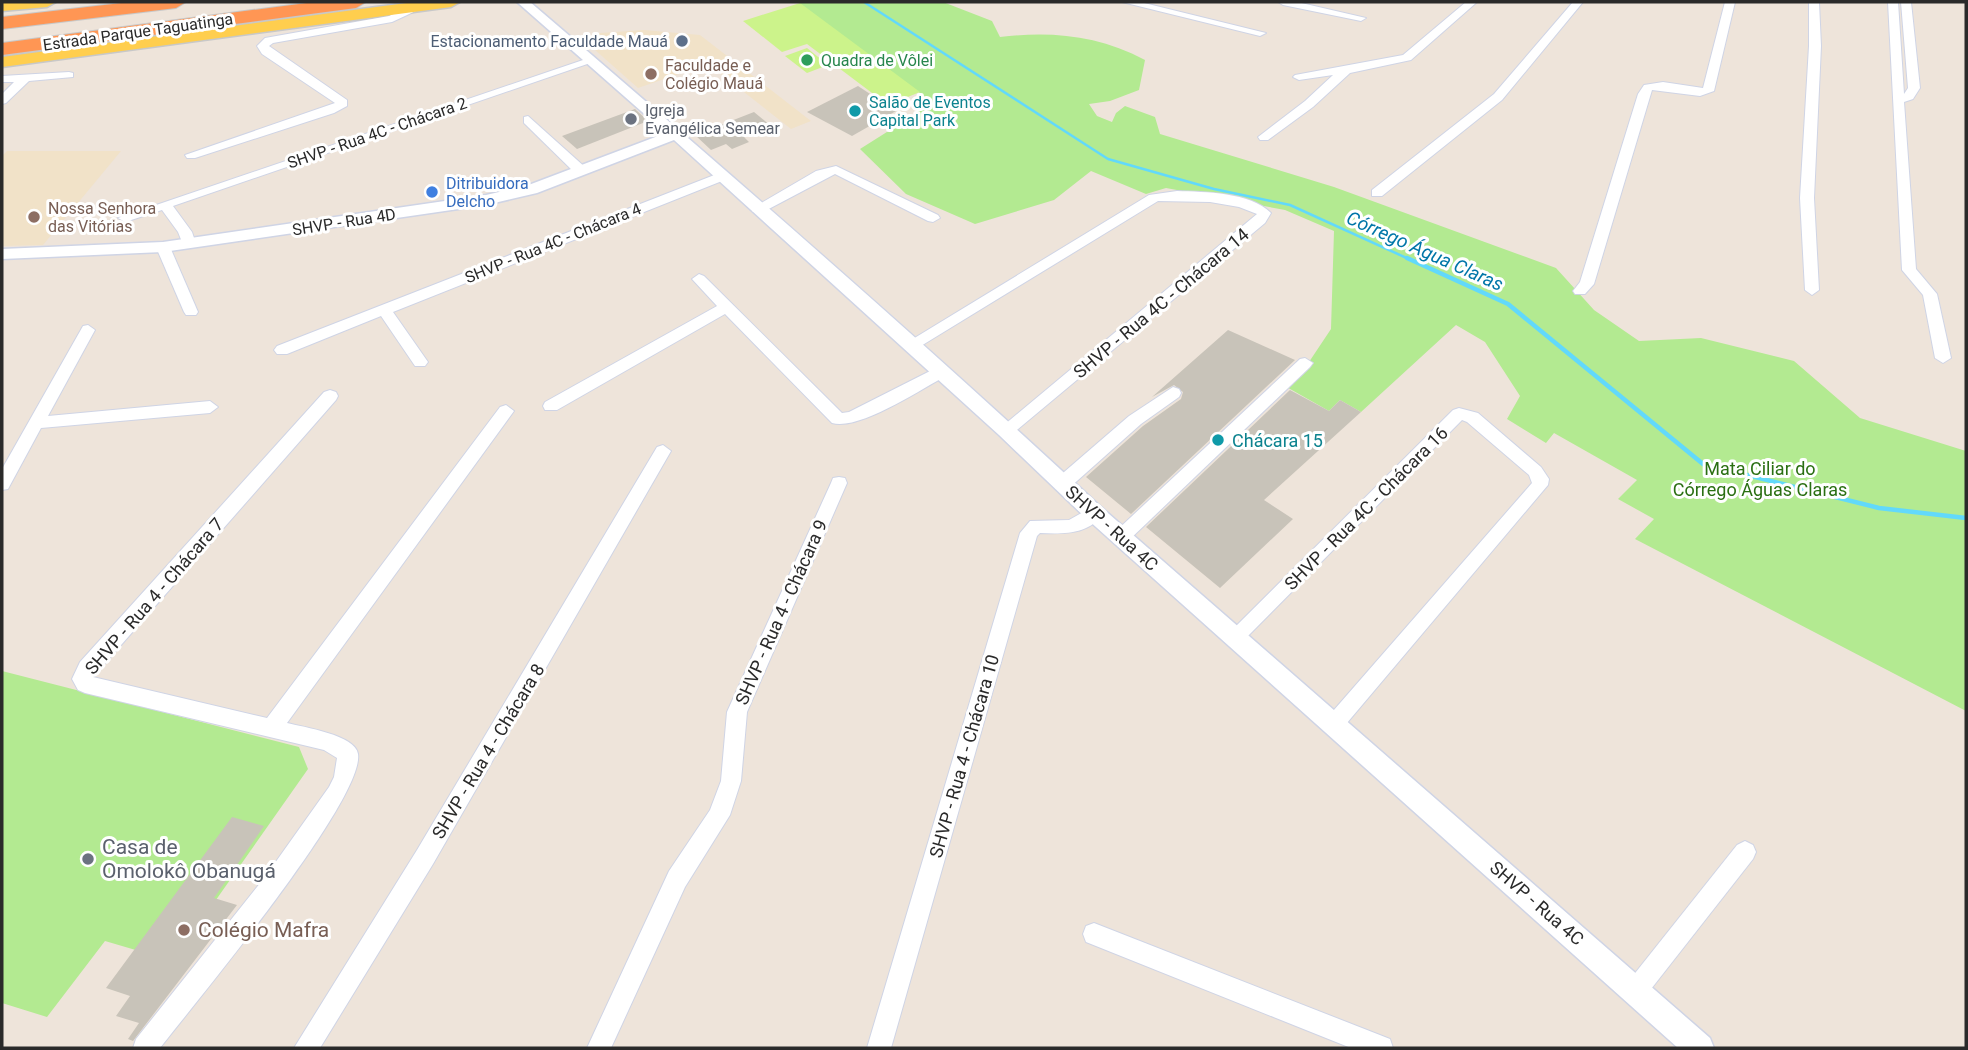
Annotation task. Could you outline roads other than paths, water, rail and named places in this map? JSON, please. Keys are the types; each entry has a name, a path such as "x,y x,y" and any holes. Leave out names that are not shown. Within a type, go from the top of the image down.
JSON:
{"highway":[{"name":"Estrada Parque Taguatinga","path":"2,23 176,2"},
{"name":"Estrada Parque Taguatinga","path":"2,49 356,2"}],"main road":[{"path":"2,6 47,2"},
{"path":"2,62 451,2"}],"street":[{"path":"1127,2 1260,33"},
{"path":"1283,2 1361,18"},
{"path":"1299,77 1407,58 1472,2"},
{"path":"1377,193 1498,97 1578,2"},
{"path":"1580,291 1587,284 1644,94 1648,87 1657,85 1698,93 1708,91 1730,2"},
{"path":"1812,290 1807,198 1815,46 1814,2"},
{"path":"1893,2 1909,270 1930,294 1943,358"},
{"path":"1899,100 1909,96 1914,88 1906,2"},
{"name":"SHVP - Rua 4C","path":"526,3 1006,430 1094,513 1700,1048"},
{"path":"191,155 330,110 343,103 265,52 263,46 266,42 283,36 391,19 416,7"},
{"name":"SHVP - Rua 4C - Chácara 2","path":"125,218 590,61"},
{"path":"1264,137 1309,104 1346,70"},
{"path":"2,79 69,75"},
{"path":"2,100 26,77"},
{"path":"528,120 581,171"},
{"name":"SHVP - Rua 4D","path":"2,254 163,247 502,197 581,171 676,134"},
{"path":"758,209 821,174 836,170 933,218"},
{"name":"SHVP - Rua 4C - Chácara 4","path":"282,351 722,176"},
{"name":"SHVP - Rua 4C - Chácara 14","path":"911,345 1154,198 1177,194 1243,204 1264,213 1260,220 1006,430"},
{"path":"165,205 185,232 189,244"},
{"path":"163,247 191,312"},
{"path":"699,279 838,419 852,418 941,372"},
{"path":"551,406 726,307"},
{"path":"384,310 420,362"},
{"path":"2,484 88,330"},
{"path":"1121,537 1305,363"},
{"path":"1062,484 1135,420 1174,393"},
{"name":"SHVP - Rua 4 - Chácara 7","path":"145,1048 273,885 344,779 348,754 329,743 85,684 82,679 87,668 330,396"},
{"path":"34,423 210,407"},
{"path":"272,729 506,411"},
{"name":"SHVP - Rua 4C - Chácara 16","path":"1235,636 1459,414 1472,417 1535,471 1541,479 1540,485 1334,724"},
{"name":"SHVP - Rua 4 - Chácara 8","path":"306,1048 425,857 663,451"},
{"name":"SHVP - Rua 4 - Chácara 9","path":"599,1048 677,879 719,815 732,780 737,712 839,483"},
{"name":"SHVP - Rua 4 - Chácara 10","path":"879,1048 1029,534 1036,526 1072,527 1094,513"},
{"path":"1636,990 1745,852"},
{"path":"1094,934 1381,1048"}],"waterway":[{"name":"Córrego Água Claras","path":"864,2 1108,159 1214,189 1290,205 1411,260"},
{"name":"Córrego Água Claras","path":"1407,258 1508,304 1703,464 1879,508 1966,518"}],"place":[{"name":"Estacionamento Faculdade Mauá","path":"682,41"},
{"name":"Quadra de Vôlei","path":"807,60"},
{"name":"Faculdade e Colégio Mauá","path":"651,74"},
{"name":"Salão de Eventos Capital Park","path":"855,111"},
{"name":"Igreja Evangélica Semear","path":"631,119"},
{"name":"Ditribuidora Delcho","path":"432,192"},
{"name":"Nossa Senhora das Vitórias","path":"34,217"},
{"name":"Chácara 15","path":"1218,440"},
{"name":"Casa de Omolokô Obanugá","path":"88,859"},
{"name":"Colégio Mafra","path":"184,930"}],"park label":[{"name":"Mata Ciliar do Córrego Águas Claras","path":"1760,478"}]}
